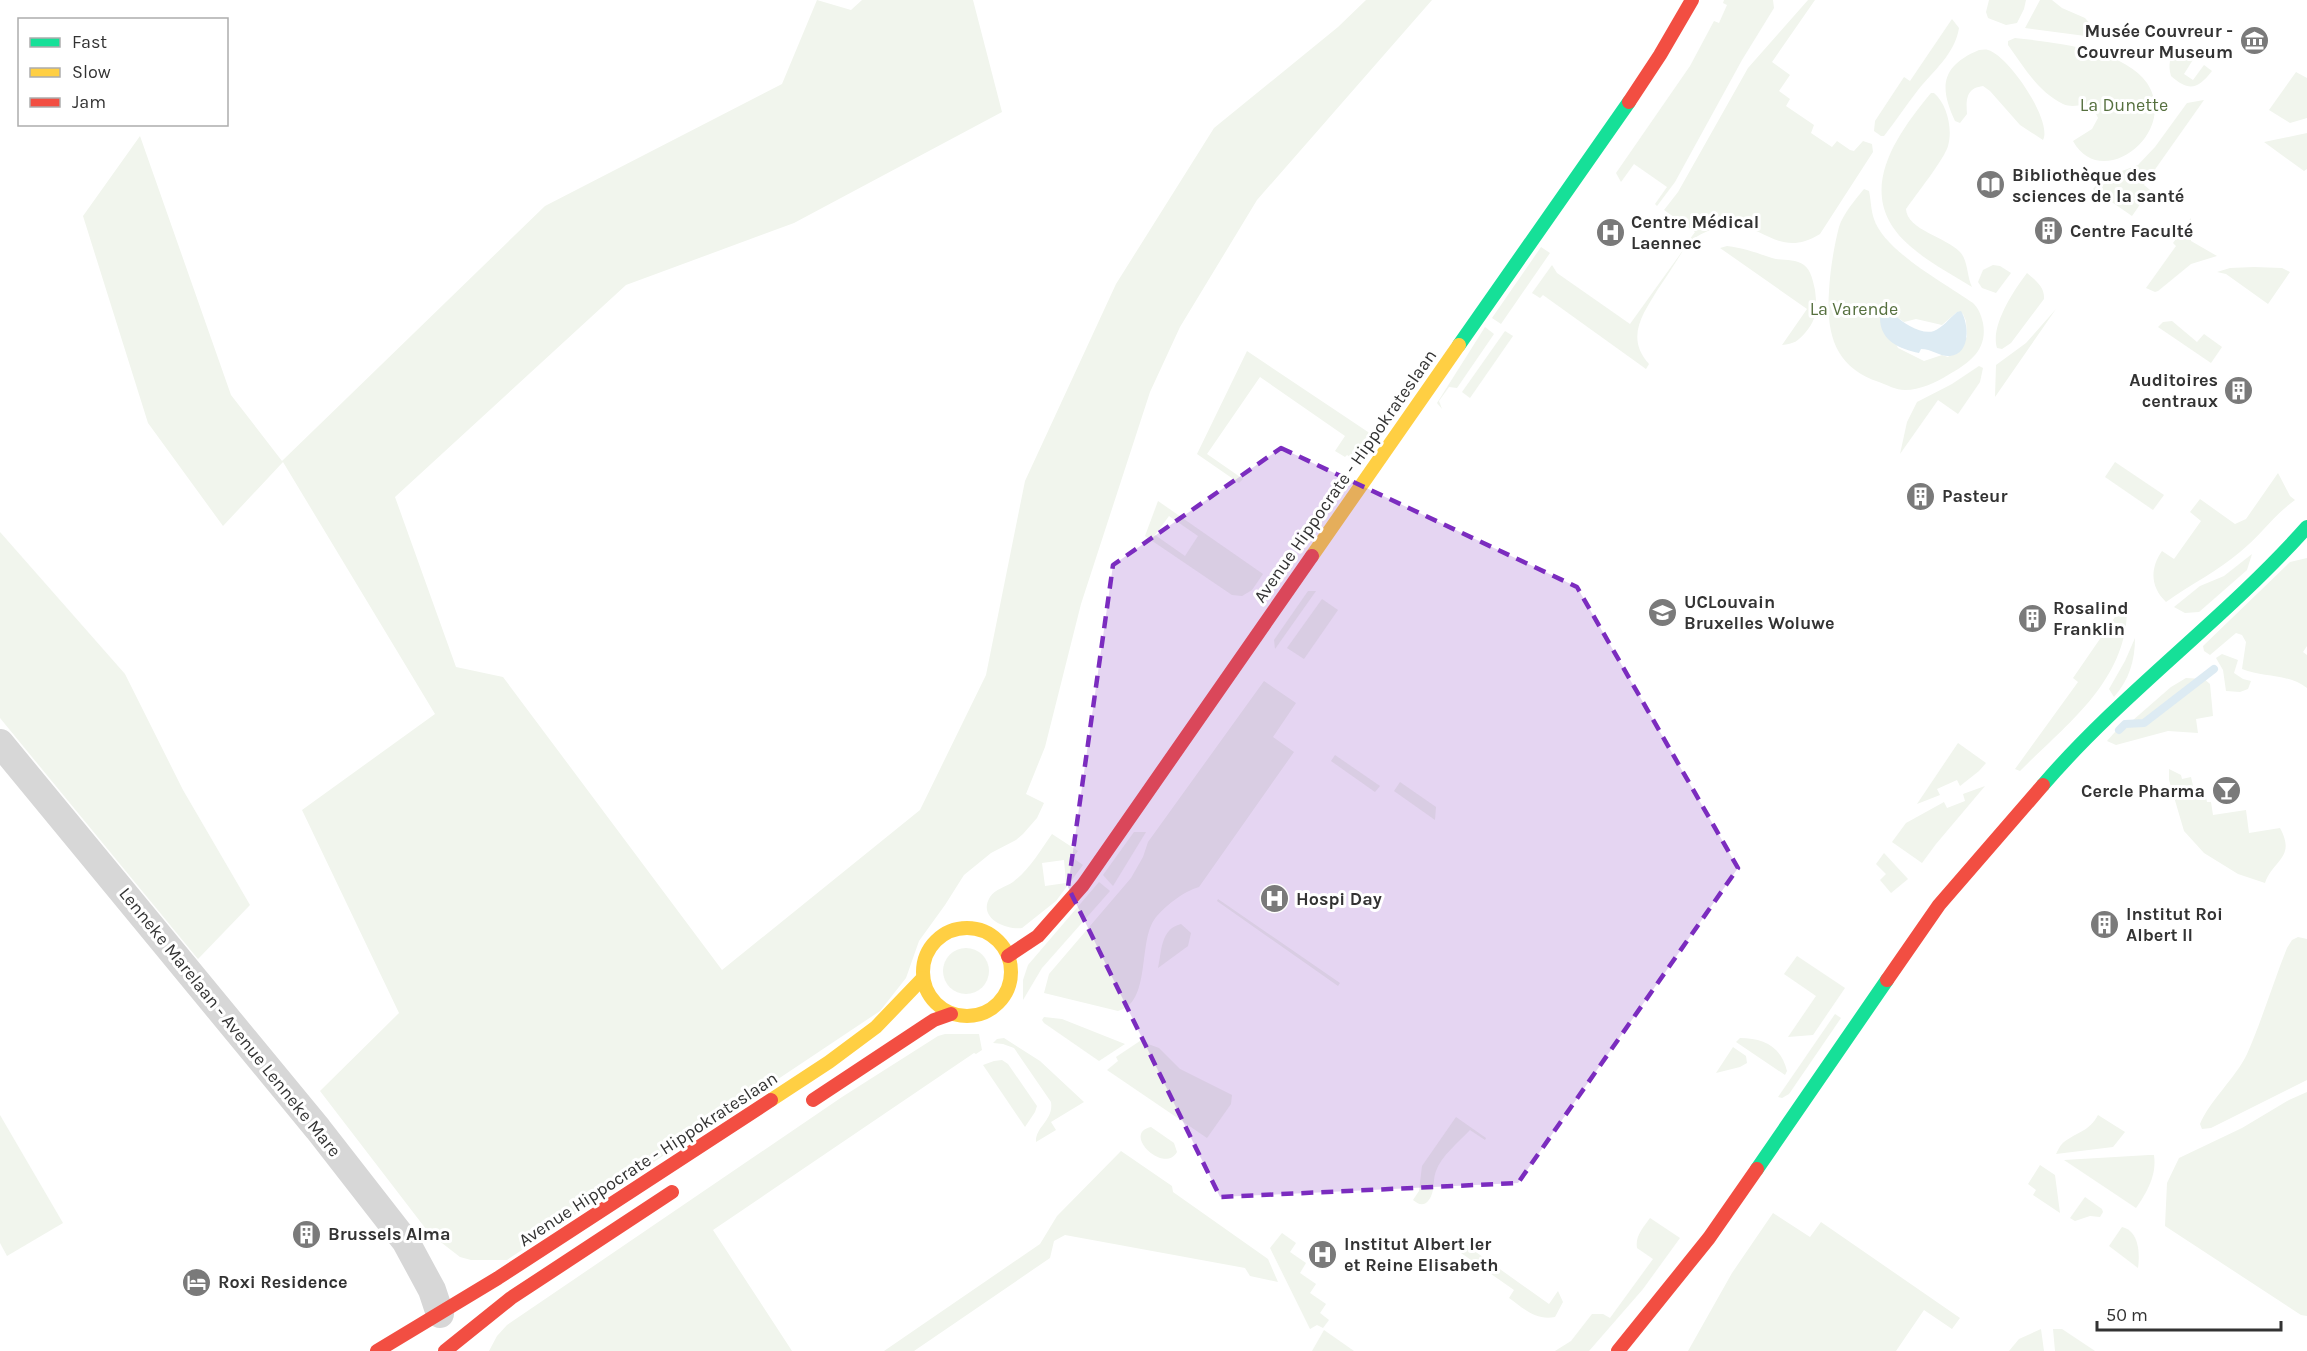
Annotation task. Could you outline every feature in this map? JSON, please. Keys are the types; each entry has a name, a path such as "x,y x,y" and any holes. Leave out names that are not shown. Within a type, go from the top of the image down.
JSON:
{"street":[{"name":"Avenue Hippocrate - Hippokrateslaan","path":"1008,956 1038,936 1083,885 1625,108 1660,55 1692,0"},
{"path":"1618,1351 1709,1238 1939,905 2056,770 2143,685 2274,564 2307,527"},
{"name":"Lenneke Marelaan - Avenue Lenneke Mare","path":"0,743 318,1129 391,1223 417,1259 432,1290 441,1338"},
{"path":"955,929 984,931 998,941 1008,956 1011,969 1010,982 1005,995 997,1006 975,1016 951,1014 940,1009 926,990 923,965 927,952 935,941 955,929"},
{"name":"Avenue Hippocrate - Hippokrateslaan","path":"441,1338 498,1278 829,1062 876,1027 923,978"},
{"path":"797,1110 934,1020 951,1014"},
{"name":"Avenue Hippocrate - Hippokrateslaan","path":"377,1351 441,1338 511,1298 688,1182"}],"highlighted area":[{"path":"1281,448 1577,587 1738,868 1518,1183 1220,1197 1068,887 1113,565"}],"green space":[{"path":"817,0 851,10 862,0 973,0 1002,112 794,223 626,285 395,497 456,667 503,677 722,970 920,810 986,675 1025,481 1116,284 1214,128 1338,27 1366,0 1432,0 1257,200 1180,327 1150,392 1081,604 1045,747 1026,794 1044,803 1037,818 1016,840 991,853 964,875 919,941 906,978 880,1011 507,1260 471,1260 460,1257 429,1233 320,1091 399,1013 302,810 435,714 283,462 223,526 148,423 83,216 140,136 231,395 282,461 545,206 782,84"},
{"path":"1724,0 1773,0 1774,8 1742,60 1675,182 1657,206 1655,204 1667,187 1634,164 1621,182 1616,173 1690,66 1714,21 1719,23 1727,5 1723,3"},
{"path":"1808,0 1815,0 1772,62 1790,75 1779,91 1790,99 1786,106 1814,125 1811,133 1832,147 1837,141 1854,151 1863,141 1872,144 1873,152 1820,234 1805,241 1793,243 1782,242 1739,226 1726,226 1701,234 1687,243 1695,232 1664,210 1678,192 1748,68"},
{"path":"1989,0 2026,0 2017,23 2006,25 1988,18 1986,12"},
{"path":"2040,0 2052,0 2062,8 2085,18 2093,27 2093,37 2025,28"},
{"path":"1952,19 1959,28 1953,46 1884,136 1881,136 1874,131 1875,121 1904,77 1910,81"},
{"name":"La Dunette","path":"2015,38 2086,49 2122,62 2136,71 2147,83 2154,102 2153,120 2145,137 2133,150 2117,159 2101,161 2086,155 2073,141 2092,129 2098,118 2094,111 2087,105 2063,104 2046,93 2008,45 2008,41"},
{"path":"2179,48 2186,48 2184,51 2194,58 2184,74 2193,80 2204,65 2212,71 2198,85 2188,86 2171,76 2170,60"},
{"path":"1979,50 1988,50 1997,55 2027,90 2041,119 2044,131 2043,140 2020,125 1983,86 1970,92 1967,100 1967,114 1960,123 1955,121 1947,98 1947,79 1957,63"},
{"path":"2296,72 2307,78 2307,118 2290,123 2269,110"},
{"path":"1931,93 1939,98 1948,117 1950,132 1948,146 1936,168 1906,209 1908,216 1920,228 1954,247 1963,255 1972,287 1932,263 1910,246 1893,227 1884,208 1882,188 1885,168 1904,129"},
{"path":"2204,100 2144,185 2150,190 2132,216 2093,189 2103,178 2138,165 2155,147 2187,103"},
{"path":"2307,133 2307,169 2304,171 2264,142"},
{"name":"La Varende","path":"1864,189 1869,191 1874,219 1890,243 1917,266 1973,303 1983,323 1983,341 1970,360 1938,381 1911,390 1888,386 1852,368 1836,347 1832,335 1828,307 1835,242 1843,217","holes":["1885,300 1889,302 1894,315 1904,322 1916,319 1942,325 1957,312 1963,314 1967,337 1948,357 1942,355 1924,361 1898,348 1881,313"]},
{"path":"2191,218 2191,241 2217,256 2191,264 2158,291 2146,288 2176,246 2173,243"},
{"path":"1686,246 1647,307 1639,326 1638,344 1649,364 1646,369 1543,295 1540,298 1532,293 1552,265 1557,273 1630,324"},
{"path":"1727,246 1776,259 1797,261 1808,270 1815,290 1816,313 1809,328 1798,340 1782,345 1807,309 1720,248"},
{"path":"1541,247 1550,253 1501,324 1492,318"},
{"path":"1993,265 2000,266 2011,273 1996,293 1982,288 1978,282 1983,270"},
{"path":"2230,268 2282,268 2290,272 2268,304 2226,274 2217,272"},
{"path":"2027,273 2041,287 2044,299 2011,343 2002,349 1997,348 1997,329 2004,309"},
{"path":"2056,309 1995,397 1996,365 2026,343"},
{"path":"2172,321 2197,342 2204,334 2222,347 2211,363 2158,327 2163,322"},
{"path":"1485,327 1494,334 1457,388 1449,387 1439,401 1442,409 1437,403"},
{"path":"1505,331 1513,336 1470,398 1462,392"},
{"path":"1247,351 1377,438 1359,463 1335,451 1345,436 1260,377 1207,454 1243,479 1239,483 1197,454"},
{"path":"1979,366 1983,368 1980,382 1958,414 1938,400 1900,454 1907,422 1917,402 1952,384"},
{"path":"2115,462 2164,495 2153,510 2105,477"},
{"path":"2278,473 2290,496 2295,500 2232,559 2166,602 2155,584 2155,564 2162,551 2174,559 2201,521 2190,512 2200,499 2235,524 2246,519"},
{"path":"1158,501 1263,574 1252,590 1242,596 1232,595 1145,536","holes":["1169,516 1198,536 1185,556 1155,535"]},
{"path":"0,532 125,674 183,790 250,905 198,959 0,718"},
{"path":"2252,554 2247,570 2199,612 2185,613 2174,607 2200,586 2224,576"},
{"path":"2307,558 2307,646 2303,652 2307,655 2307,688 2292,680 2242,669 2246,642 2242,635 2236,633 2210,655 2204,651 2203,646 2290,562"},
{"path":"1308,591 1316,591 1275,649 1274,640"},
{"path":"1322,599 1338,610 1304,659 1287,648"},
{"path":"2124,604 2127,605 2125,631 2118,655 2107,677 2092,698 2057,735 2020,771 2015,769 2078,682 2073,678"},
{"path":"2135,638 2130,670 2124,684 2114,697 2109,689"},
{"path":"2222,654 2238,660 2234,673 2251,681 2248,689 2240,692 2226,691 2223,670 2216,658"},
{"path":"2186,678 2204,679 2210,684 2213,716 2196,719 2198,733 2168,731 2116,745 2107,741 2123,723 2132,721 2171,687"},
{"path":"1264,681 1296,703 1273,737 1294,752 1199,887 1174,900 1154,920 1149,930 1140,985 1135,997 1128,1006 1118,1011 1044,993 1049,974 1131,878 1143,857 1148,842"},
{"path":"1958,743 1986,763 1960,786 1957,780 1937,789 1940,795 1917,804"},
{"path":"1335,755 1380,786 1375,792 1331,761"},
{"path":"2169,769 2181,775 2182,779 2191,777 2194,790 2204,788 2207,802 2211,802 2213,815 2246,810 2249,833 2280,828 2286,846 2285,852 2265,883 2238,874 2204,853 2184,831 2169,780"},
{"path":"1400,782 1436,807 1435,820 1394,791"},
{"path":"1985,786 1922,863 1892,842 1906,823 1944,802 1947,808 1965,801 1963,794"},
{"path":"1134,832 1146,832 1113,886 1103,875"},
{"path":"1052,834 1078,851 1073,858 1083,865 1056,901 1022,928 1001,925 990,917 987,911 990,897 1010,884 1030,866","holes":["1064,860 1066,883 1045,886 1042,863"]},
{"path":"1884,853 1908,879 1891,893 1880,880 1886,874 1876,864"},
{"path":"1099,882 1110,891 1042,968 1023,1000 1023,980 1028,965"},
{"path":"1218,899 1340,983 1338,986 1217,901"},
{"path":"1181,924 1191,933 1188,946 1158,968 1161,948 1166,936 1174,927"},
{"path":"2298,937 2307,939 2307,1080 2211,1128 2202,1129 2200,1124 2204,1115 2247,1054 2287,948 2292,940"},
{"path":"966,948 982,955 989,971 982,987 966,994 950,987 943,971 950,955"},
{"path":"1797,956 1845,988 1813,1035 1788,1037 1816,996 1784,974"},
{"path":"1835,1014 1841,1018 1789,1094 1782,1098 1778,1097"},
{"path":"1044,1017 1062,1019 1125,1044 1099,1061 1044,1023 1042,1020"},
{"path":"979,1034 982,1050 974,1053 713,1230 792,1351 489,1351 497,1336 507,1325 842,1097 938,1036"},
{"path":"1004,1038 1040,1061 1084,1102 1051,1122 1056,1130 1036,1142 1038,1132 1050,1114 1051,1102 1014,1048 993,1043 997,1039"},
{"path":"1740,1038 1748,1038 1770,1045 1784,1062 1787,1071 1785,1075 1736,1042"},
{"path":"1140,1041 1159,1048 1180,1069 1232,1095 1231,1104 1207,1138 1107,1070 1118,1061 1116,1057"},
{"path":"1733,1047 1746,1056 1747,1063 1716,1073"},
{"path":"1002,1060 1008,1064 1037,1106 1025,1127 983,1065"},
{"path":"2307,1092 2307,1316 2301,1315 2165,1226 2167,1183 2179,1158 2242,1128"},
{"path":"0,1115 63,1223 7,1256 0,1243"},
{"path":"2098,1115 2125,1132 2113,1147 2056,1154 2063,1143 2087,1128"},
{"path":"1456,1117 1486,1138 1485,1140 1470,1130 1438,1165 1431,1196 1426,1203 1419,1204 1413,1200 1419,1191 1422,1166"},
{"path":"1151,1127 1174,1143 1177,1152 1171,1158 1163,1159 1155,1156 1143,1144 1141,1137 1143,1131"},
{"path":"1121,1151 1172,1186 1173,1192 1268,1259 1278,1282 1250,1276 1245,1268 1065,1235 1054,1241 1050,1258 914,1351 884,1351 1040,1244 1057,1216"},
{"path":"2154,1155 2153,1176 2136,1208 2064,1160"},
{"path":"2040,1165 2055,1175 2060,1213 2033,1195 2036,1190 2028,1184"},
{"path":"2085,1197 2103,1212 2100,1217 2090,1216 2075,1221 2070,1218"},
{"path":"1773,1213 1810,1237 1821,1222 1960,1318 1952,1329 1924,1310 1896,1351 1688,1351 1732,1273"},
{"path":"1650,1218 1680,1238 1643,1289 1589,1351 1555,1351 1571,1341 1592,1314 1603,1314 1610,1318 1653,1259 1637,1248 1638,1236"},
{"path":"2122,1227 2132,1233 2137,1243 2138,1268 2109,1246"},
{"path":"1282,1233 1296,1243 1290,1252 1306,1263 1300,1273 1316,1284 1310,1293 1326,1304 1320,1313 1329,1320 1323,1328 1317,1325 1310,1329 1270,1248"},
{"path":"1466,1245 1549,1304 1558,1291 1563,1302 1555,1317 1536,1315 1509,1298 1514,1290 1461,1253"},
{"path":"2041,1329 2044,1351 2009,1351 2019,1339"},
{"path":"2053,1329 2062,1329 2095,1351 2055,1351"},
{"path":"1324,1330 1354,1351 1312,1351"}],"shaded area":[{"path":"1885,300 1893,313 1908,325 1929,332 1937,330 1961,311 1967,330 1962,350 1957,354 1946,356 1925,349 1921,349 1919,353 1892,343 1883,333 1881,326 1880,318"}],"waterway":[{"path":"2119,730 2125,724 2144,723 2214,669"}],"traffic: fast":[{"path":"1459,345 1629,102"},
{"path":"2043,785 2106,718 2242,593 2307,527"},
{"path":"1757,1169 1887,980"}],"traffic: slow":[{"path":"1312,556 1459,345"},
{"path":"967,928 992,935 1004,947 1011,972 1004,997 992,1009 967,1016 942,1009 930,997 923,972 930,947 942,935 967,928"},
{"path":"771,1100 829,1062 876,1027 923,978"}],"traffic: jam":[{"path":"1629,102 1692,0"},
{"path":"1008,956 1038,936 1083,885 1312,556"},
{"path":"1887,980 1939,905 2043,785"},
{"path":"813,1100 934,1020 951,1014"},
{"path":"377,1351 498,1278 771,1100"},
{"path":"1618,1351 1709,1238 1757,1169"},
{"path":"445,1351 511,1298 672,1192"}],"place":[{"name":"Musée Couvreur - Couvreur Museum","path":"2254,41"},
{"name":"Bibliothèque des sciences de la santé","path":"1991,185"},
{"name":"Centre Faculté","path":"2049,231"},
{"name":"Centre Médical Laennec","path":"1610,232"},
{"name":"Auditoires centraux","path":"2239,390"},
{"name":"Pasteur","path":"1921,496"},
{"name":"UCLouvain Bruxelles Woluwe","path":"1663,612"},
{"name":"Rosalind Franklin","path":"2032,618"},
{"name":"Cercle Pharma","path":"2226,791"},
{"name":"Hospi Day","path":"1275,899"},
{"name":"Institut Roi Albert II","path":"2105,924"},
{"name":"Brussels Alma","path":"307,1234"},
{"name":"Institut Albert Ier et Reine Elisabeth","path":"1323,1254"},
{"name":"Roxi Residence","path":"197,1282"}]}
